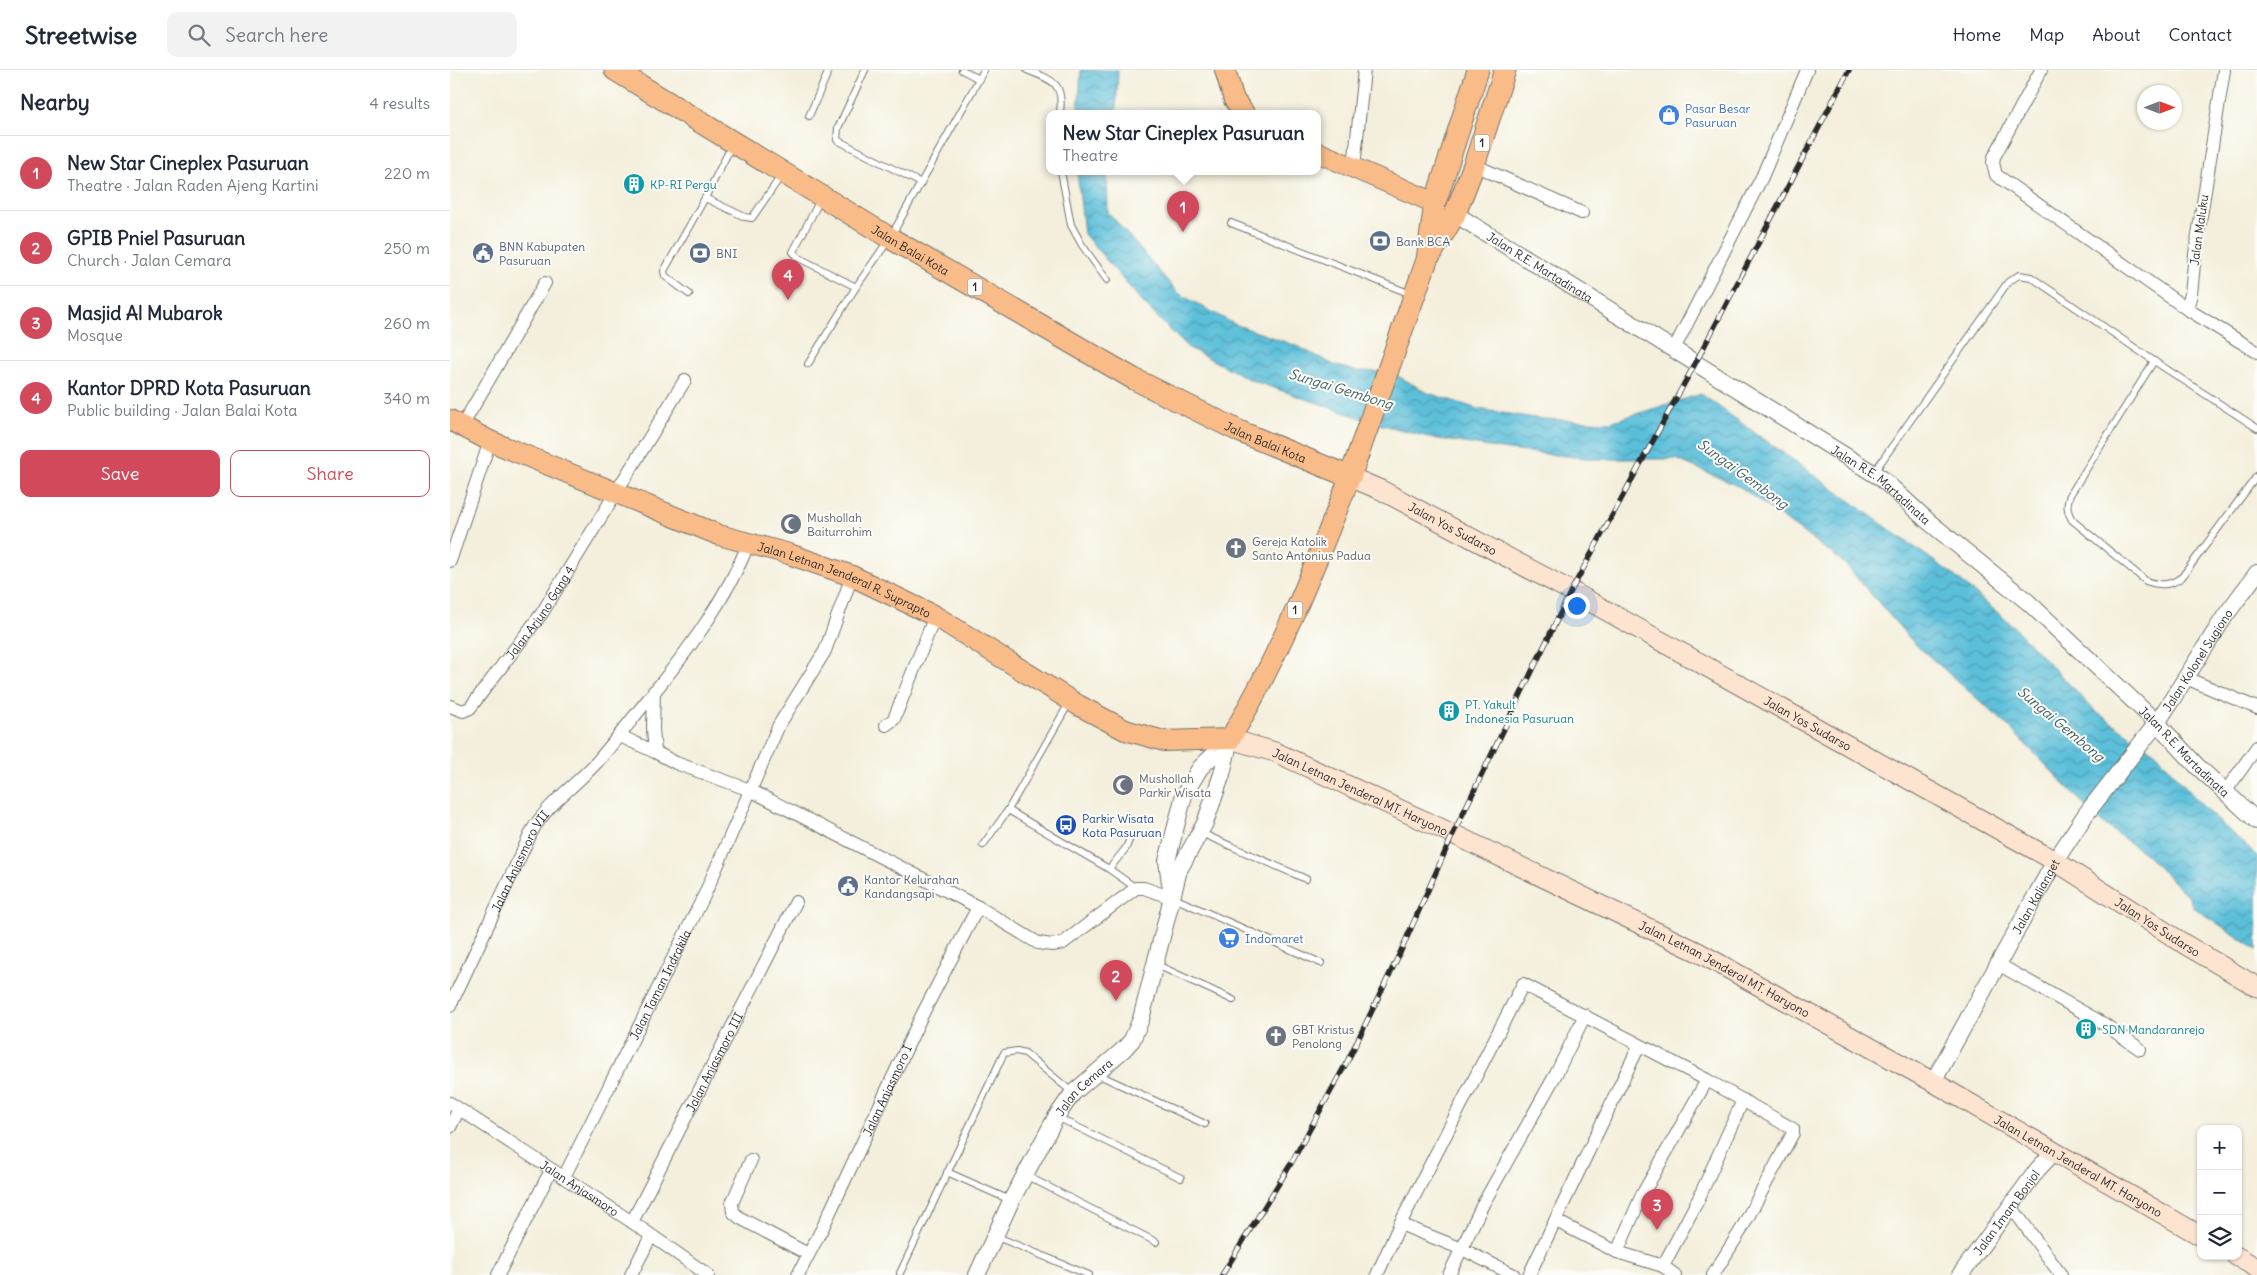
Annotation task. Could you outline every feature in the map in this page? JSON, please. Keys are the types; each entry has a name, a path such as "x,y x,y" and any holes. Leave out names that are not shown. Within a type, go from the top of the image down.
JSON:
{"highway":[{"name":"1","path":"1350,477 1426,260 1435,203 1478,70"},
{"name":"1","path":"1426,260 1455,214 1474,165 1505,70"},
{"name":"Jalan Balai Kota","path":"623,72 890,238 1134,380 1241,432 1350,477"}],"main road":[{"path":"1225,70 1234,100 1242,110"},
{"path":"1321,154 1435,203 1455,214"},
{"name":"Jalan Letnan Jenderal R. Suprapto","path":"456,423 490,441 719,535 826,566 852,576 934,616 1125,730 1164,741 1230,738"},
{"name":"1","path":"1230,738 1258,691 1310,576 1350,477"},
{"name":"Jalan Yos Sudarso","path":"1350,477 1381,490 1572,592 2055,861 2186,945 2257,987"},
{"name":"Jalan Letnan Jenderal MT. Haryono","path":"1230,738 1275,752 1453,834 1696,950 1933,1082 2053,1153 2197,1234"},
{"path":"2242,1259 2257,1268"}],"street":[{"path":"1354,167 1364,70"},
{"path":"1674,349 1762,177 1807,70"},
{"path":"2041,70 1994,157 1993,163 1996,174 2187,309 2257,352"},
{"name":"Jalan Maluku","path":"2187,309 2191,294 2224,70"},
{"path":"1474,165 1582,213"},
{"name":"Jalan R.E. Martadinata","path":"1455,214 1873,473 1929,522 2028,602 2157,723 2225,792 2257,821"},
{"path":"456,423 545,283"},
{"path":"614,493 685,380"},
{"path":"450,561 490,441"},
{"name":"Jalan Arjuno Gang 4","path":"450,706 463,710 470,708 542,613 614,493"},
{"path":"749,543 735,575 719,604 679,663 654,691 620,736 685,767 750,790 978,907 1038,943 1052,945 1063,943 1136,888 1144,888 1172,898"},
{"name":"Jalan Kolonel Sugiono","path":"2157,723 2225,616 2257,573"},
{"name":"Jalan Taman Indrakila","path":"564,1177 704,896 779,726 825,651 852,576"},
{"path":"886,725 894,719 934,616"},
{"path":"2186,678 2257,708"},
{"path":"654,691 653,729 655,752"},
{"name":"Jalan Kalianget","path":"1933,1082 2055,861 2086,814 2157,723"},
{"name":"Jalan Anjasmoro VII","path":"450,1006 532,831 541,816 583,778 620,736"},
{"name":"Jalan Cemara","path":"977,1275 1011,1201 1056,1117 1074,1093 1115,1059 1132,1040 1141,1019 1154,963 1180,870 1200,832 1222,774 1230,738"},
{"name":"Jalan Cemara","path":"1172,898 1167,860 1184,795 1200,768 1230,738"},
{"path":"2225,792 2257,748"},
{"name":"Jalan Anjasmoro III","path":"632,1222 796,902"},
{"name":"Jalan Anjasmoro I","path":"798,1275 921,1017 978,907"},
{"path":"1998,964 2104,1024 2140,1050"},
{"path":"1377,1275 1400,1224 1520,986 1526,985 1535,988 1639,1046 1707,1080 1791,1126 1793,1133 1742,1230 1713,1275"},
{"path":"1449,1275 1483,1204 1556,1074 1584,1016"},
{"path":"1530,1275 1639,1046"},
{"path":"1617,1252 1642,1195 1707,1080"},
{"path":"1663,1266 1698,1200 1743,1100"},
{"path":"450,1127 454,1106"},
{"name":"Jalan Anjasmoro","path":"454,1106 632,1222 708,1275"},
{"name":"Jalan Imam Bonjol","path":"1960,1275 2038,1169 2053,1153"},
{"path":"752,1160 732,1203 733,1212 740,1218 808,1254"},
{"path":"498,1275 551,1170"},
{"path":"2010,1206 2061,1275"},
{"path":"1556,1222 1617,1252 1663,1266 1675,1275"},
{"path":"1400,1224 1462,1249 1514,1275"},
{"path":"631,1275 651,1236"}],"lane":[{"path":"809,116 829,70"},
{"path":"865,70 838,128 837,140 921,183"},
{"path":"962,70 979,79"},
{"path":"808,364 856,287 890,238 984,70"},
{"path":"1027,70 1049,79 1059,87 1061,94 1060,110"},
{"path":"689,294 665,276 664,271 734,142"},
{"path":"705,198 746,218 752,218 783,173"},
{"path":"1061,175 1071,224 1082,245 1107,280"},
{"path":"822,197 793,252 799,258 856,287"},
{"path":"1231,223 1414,295"},
{"path":"1873,473 2008,282 2024,275 2031,277 2154,361 2257,428"},
{"path":"2154,361 2070,495 2067,503 2068,513 2072,520 2146,581 2159,585 2168,584 2182,576 2257,476"},
{"path":"983,844 1008,810 1071,699"},
{"path":"1008,810 1110,869 1136,888"},
{"path":"1200,832 1306,879"},
{"path":"1110,869 1126,848 1130,838"},
{"path":"1172,898 1321,963"},
{"path":"1154,963 1233,1000"},
{"path":"900,1273 1004,1053 1017,1051 1025,1053 1074,1093"},
{"path":"1096,1073 1205,1124"},
{"path":"1056,1117 1181,1178"},
{"path":"947,1172 1011,1201"},
{"path":"1026,1175 1156,1242"},
{"path":"994,1235 1089,1275"}],"water":[{"path":"1081,70 1118,70 1116,110 1078,110"},
{"name":"Sungai Gembong","path":"1077,175 1107,175 1108,212 1178,293 1234,324 1297,346 1334,365 1355,371 1391,372 1428,393 1478,409 1541,419 1610,422 1701,394 1952,574 2011,624 2096,712 2156,753 2206,810 2257,855 2257,950 2193,907 2188,896 2144,853 2101,822 2005,723 1913,642 1842,561 1740,487 1676,459 1594,459 1508,450 1432,438 1372,422 1251,380 1187,347 1145,305 1084,234"}],"railway":[{"path":"1222,1275 1289,1167 1348,1060 1400,953 1453,834 1571,591 1696,362 1849,70"}],"place":[{"name":"Pasar Besar Pasuruan","path":"1669,115"},
{"name":"KP-RI Pergu","path":"634,184"},
{"name":"New Star Cineplex Pasuruan","path":"1183,232"},
{"name":"Bank BCA","path":"1380,241"},
{"name":"BNN Kabupaten Pasuruan","path":"483,253"},
{"name":"BNI","path":"700,253"},
{"name":"Kantor DPRD Kota Pasuruan","path":"788,300"},
{"name":"Mushollah Baiturrohim","path":"791,524"},
{"name":"Gereja Katolik Santo Antonius Padua","path":"1236,548"},
{"name":"PT. Yakult Indonesia Pasuruan","path":"1449,711"},
{"name":"Mushollah Parkir Wisata","path":"1123,785"},
{"name":"Parkir Wisata Kota Pasuruan","path":"1066,825"},
{"name":"Kantor Kelurahan Kandangsapi","path":"848,886"},
{"name":"Indomaret","path":"1229,938"},
{"name":"GPIB Pniel Pasuruan","path":"1116,1001"},
{"name":"SDN Mandaranrejo","path":"2086,1029"},
{"name":"GBT Kristus Penolong","path":"1276,1036"},
{"name":"Masjid Al Mubarok","path":"1657,1230"}]}
